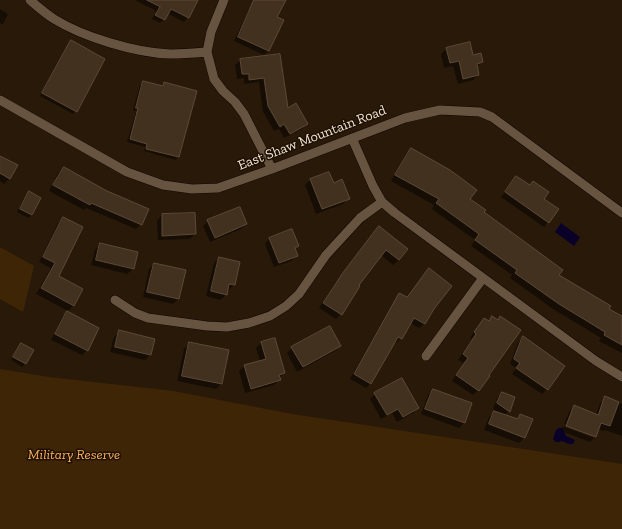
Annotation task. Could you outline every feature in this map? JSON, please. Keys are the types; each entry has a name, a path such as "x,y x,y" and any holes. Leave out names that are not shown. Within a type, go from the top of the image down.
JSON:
{"street":[{"path":"30,0 41,10 55,19 82,33 115,44 146,51 170,54 207,52"},
{"path":"224,0 211,32 207,52 214,79 244,114 272,169"},
{"name":"East Shaw Mountain Road","path":"0,100 127,172 164,185 192,189 218,188 405,118 440,110 480,112 492,117 622,213"},
{"path":"352,138 373,186 382,202 596,361 622,377"},
{"path":"115,300 135,313 148,318 207,326 227,327 249,324 270,316 286,306 299,294 326,255 360,218 382,202"},
{"path":"426,356 483,278"}],"green space":[{"path":"0,247 34,266 23,312 0,299"},
{"name":"Military Reserve","path":"0,369 49,377 173,391 292,414 622,464 622,529 0,529"}],"shaded area":[{"path":"561,223 580,237 574,246 555,232"},
{"path":"562,428 566,436 575,440 573,444 562,441 556,442 553,439 556,430"}],"building":[{"path":"147,0 198,0 189,18 171,9 165,20 155,15 160,7"},
{"path":"254,0 286,0 277,17 284,20 269,51 238,37"},
{"path":"71,40 105,59 77,112 42,93"},
{"path":"470,42 473,55 481,53 483,62 477,64 479,75 463,79 459,61 450,63 446,48"},
{"path":"280,54 288,108 296,103 308,124 290,134 284,124 280,127 268,106 264,78 249,80 249,74 242,74 240,59"},
{"path":"143,81 163,86 164,82 197,91 179,157 146,149 147,144 130,139"},
{"path":"411,148 450,170 477,190 470,199 486,210 484,212 563,270 559,275 611,306 609,309 622,316 622,345 604,335 605,332 559,304 515,273 517,270 475,240 479,234 436,203 439,199 395,175"},
{"path":"0,156 18,165 10,179 0,173"},
{"path":"64,167 107,191 149,209 142,225 91,203 90,205 53,185"},
{"path":"329,172 334,183 342,179 350,199 322,209 310,179"},
{"path":"516,176 530,185 533,181 549,192 544,199 559,209 549,223 505,192"},
{"path":"29,191 41,198 32,215 20,209"},
{"path":"240,207 247,224 215,238 207,220"},
{"path":"195,213 196,234 162,236 162,214"},
{"path":"63,217 83,227 59,276 83,289 74,306 41,288 55,263 43,257"},
{"path":"379,226 408,249 399,260 386,250 359,285 360,286 342,315 323,303 342,274"},
{"path":"292,229 299,246 295,248 298,256 279,263 269,238"},
{"path":"100,243 138,252 134,269 96,260"},
{"path":"219,257 240,262 235,285 229,284 227,295 211,291"},
{"path":"154,263 186,270 179,299 147,292"},
{"path":"429,268 452,286 434,309 425,324 414,318 402,339 398,337 371,384 354,374 399,293 407,297"},
{"path":"67,311 99,328 88,351 55,334"},
{"path":"492,316 498,320 500,316 521,330 479,391 456,375 468,358 463,354 476,334 474,332 484,318 489,321"},
{"path":"330,326 341,346 303,367 291,347"},
{"path":"119,330 155,339 151,355 115,347"},
{"path":"523,336 565,366 548,390 516,368 520,363 514,359"},
{"path":"275,338 285,373 279,375 281,380 251,389 244,365 266,359 261,342"},
{"path":"189,342 229,350 222,384 182,376"},
{"path":"21,343 34,350 26,364 13,357"},
{"path":"402,378 419,408 403,417 398,409 387,415 374,393"},
{"path":"433,389 472,403 465,423 425,409"},
{"path":"502,392 515,397 510,412 497,403"},
{"path":"605,396 619,402 610,426 601,423 596,437 566,426 574,405 598,415"},
{"path":"494,411 518,419 520,414 533,419 525,438 489,424"}]}
